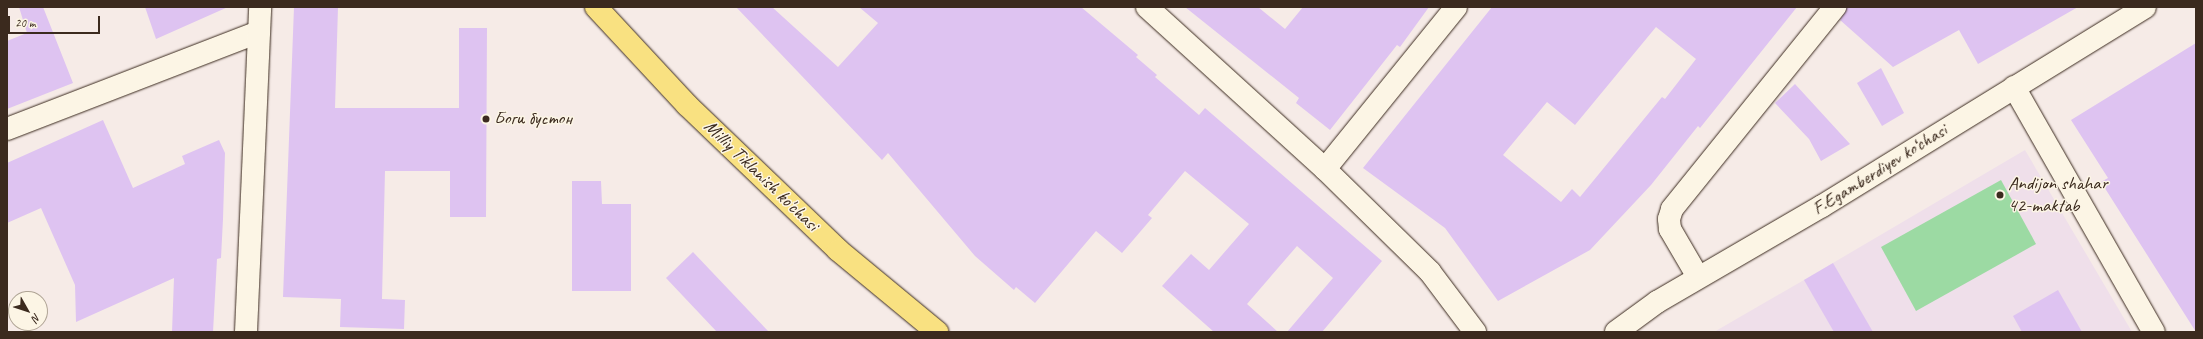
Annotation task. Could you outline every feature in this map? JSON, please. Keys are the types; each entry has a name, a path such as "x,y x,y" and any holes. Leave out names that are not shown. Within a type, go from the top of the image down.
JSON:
{"main road":[{"name":"Milliy Tiklanish ko'chasi","path":"596,7 698,116 838,250 937,332"}],"street":[{"path":"246,332 260,7"},
{"path":"1147,7 1325,169 1430,272 1475,332"},
{"path":"1325,169 1456,7"},
{"path":"1698,277 1670,229 1672,209 1835,7"},
{"name":"F.Egamberdiyev kо‘chasi","path":"1616,332 1657,302 1822,206 2145,7"},
{"path":"7,129 258,32"},
{"path":"2014,87 2154,332"}],"shaded area":[{"name":"Andijon shahar 42-maktab","path":"2025,150 2132,332 1714,332 1804,280"}],"green space":[{"path":"2001,180 2036,244 1916,311 1881,247"}],"building":[{"path":"19,7 43,7 73,83 7,109 7,41 27,33"},
{"path":"145,7 228,7 156,39"},
{"path":"294,7 338,7 335,108 459,108 459,28 487,28 486,217 450,217 450,171 385,171 382,299 405,300 404,329 340,327 341,299 283,297"},
{"path":"736,7 772,7 838,67 878,23 859,7 1081,7 1138,55 1136,57 1157,75 1155,77 1199,115 1205,108 1382,261 1322,332 1287,332 1333,278 1297,246 1247,304 1278,332 1214,332 1162,286 1191,254 1209,270 1249,224 1185,171 1148,215 1152,218 1122,253 1096,231 1035,303 1016,287 1014,290 975,256 888,153 882,160"},
{"path":"1185,7 1258,7 1285,29 1303,7 1429,7 1400,47 1397,45 1330,130 1296,103 1299,98"},
{"path":"1492,7 1797,7 1700,128 1698,126 1651,185 1590,250 1498,301 1445,228 1363,168","holes":["1656,27 1696,59 1665,99 1662,97 1580,197 1572,189 1561,202 1503,155 1547,102 1575,125"]},
{"path":"1847,7 2078,7 1978,64 1959,30 1893,67 1840,20"},
{"path":"2196,43 2196,332 2101,182 2108,178 2071,120"},
{"path":"1881,68 1904,113 1882,126 1857,83"},
{"path":"1795,84 1850,144 1821,161 1809,139 1775,103"},
{"path":"103,120 133,188 185,164 182,156 219,140 225,153 223,219 221,258 217,259 213,332 172,332 174,278 76,322 75,285 41,208 7,223 7,163"},
{"path":"572,181 601,181 602,204 631,204 631,291 572,291"},
{"path":"693,252 769,332 717,332 666,278"},
{"path":"1833,263 1873,332 1834,332 1804,280"},
{"path":"2058,290 2082,332 2022,332 2013,316"}],"place":[{"name":"Боги бустон","path":"486,119"},
{"name":"Andijon shahar 42-maktab","path":"2000,195"}]}
